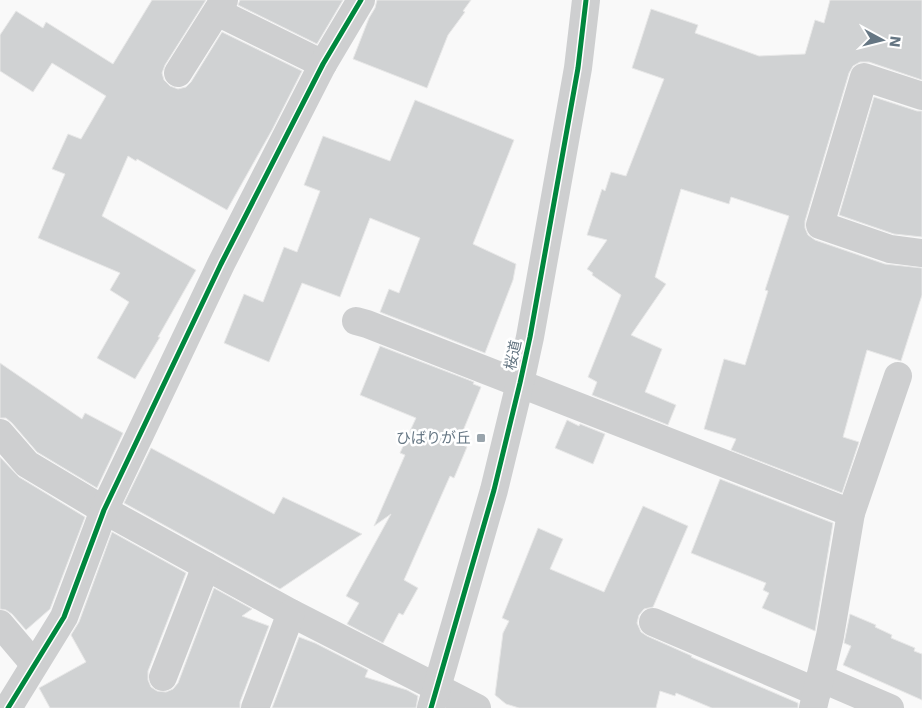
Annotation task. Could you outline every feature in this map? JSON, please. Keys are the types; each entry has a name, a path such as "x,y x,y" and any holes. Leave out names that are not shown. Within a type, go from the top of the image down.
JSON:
{"street":[{"path":"19,702 34,664 64,617 104,510 221,264 323,64 361,0"},
{"name":"桜道","path":"434,698 494,490 520,384 578,68 586,0"},
{"path":"178,73 220,6 323,64"},
{"path":"922,96 864,78 820,225 890,249 922,253"},
{"path":"356,321 851,513"},
{"path":"817,693 830,636 851,513 898,376"},
{"path":"0,433 27,464 104,510 291,614 434,698 467,704 477,708"},
{"path":"163,677 206,566"},
{"path":"255,708 291,614"},
{"path":"653,622 817,693 890,708"},
{"path":"0,624 34,664"}],"building":[{"path":"152,0 206,0 165,65 162,73 164,80 170,86 178,89 186,87 191,82 222,32 302,71 272,130 227,210 137,159 136,161 128,156 102,216 196,270 135,379 97,358 129,302 110,290 120,273 38,238 65,174 52,169 68,134 81,139 106,96 52,63 33,92 0,71 0,35 16,11 43,28 46,22 113,64"},
{"path":"240,0 343,0 317,44 238,5"},
{"path":"377,0 471,0 463,11 465,12 448,35 427,88 353,59"},
{"path":"830,0 922,0 922,80 869,62 860,62 853,66 849,73 805,221 808,235 815,240 885,264 922,268 922,295 901,361 867,350 843,437 859,442 842,493 731,450 736,439 704,429 724,359 745,365 768,291 765,290 789,216 731,197 729,204 681,189 655,277 666,284 631,335 662,349 645,392 676,405 668,425 592,395 597,382 588,377 621,295 592,275 593,273 587,269 607,240 587,235 602,189 605,191 611,172 626,176 664,79 632,68 651,9 698,25 695,33 759,56 805,54 815,20 824,23"},
{"path":"874,97 922,111 922,237 894,234 839,215"},
{"path":"415,100 514,140 473,244 516,264 513,280 485,353 380,312 389,289 399,293 420,238 370,218 340,297 302,283 269,362 224,343 244,294 263,302 284,247 297,252 320,191 304,185 323,136 390,161"},
{"path":"380,346 474,382 473,384 481,387 458,443 467,447 454,478 450,476 404,580 418,588 403,615 399,613 383,643 347,624 359,603 346,596 391,514 374,526 405,455 400,453 416,418 360,395"},
{"path":"0,363 82,419 85,413 123,433 97,488 37,452 12,423 6,418 0,418"},
{"path":"567,420 605,434 593,464 555,448"},
{"path":"151,448 274,514 283,497 362,534 280,589 124,503"},
{"path":"0,457 19,477 85,517 50,609 26,630 12,614 0,609"},
{"path":"720,479 833,523 815,631 762,608 769,593 763,590 766,583 691,553"},
{"path":"643,506 688,526 653,607 644,609 639,615 637,623 641,632 691,657 798,703 798,708 712,708 676,693 675,696 660,691 656,708 519,708 506,704 495,695 503,633 509,621 502,618 538,528 563,539 550,569 604,592"},
{"path":"112,532 186,573 148,671 148,680 151,687 157,691 166,692 173,689 178,683 214,588 252,609 242,616 269,626 240,702 240,708 50,708 39,688 86,662 71,635 79,622"},
{"path":"850,614 876,625 875,627 892,635 891,638 915,648 914,651 922,654 922,700 843,665 851,646 844,643"},
{"path":"299,637 368,670 365,677 407,690 418,696 416,708 272,708"}],"cycle path":[{"path":"8,708 64,617 104,510 221,264 323,64 361,0"},
{"path":"431,708 494,490 520,383 530,337 578,68 586,0"}],"place":[{"name":"ひばりが丘","path":"481,438"}]}
